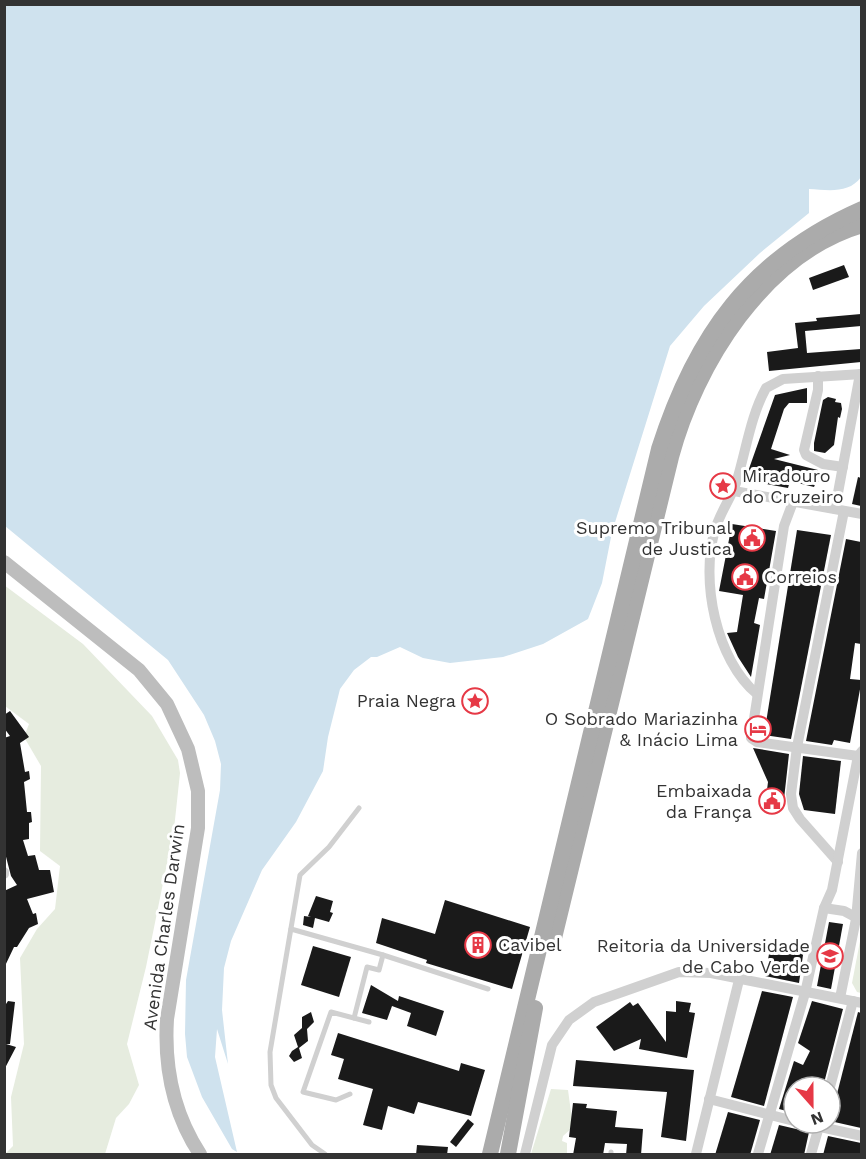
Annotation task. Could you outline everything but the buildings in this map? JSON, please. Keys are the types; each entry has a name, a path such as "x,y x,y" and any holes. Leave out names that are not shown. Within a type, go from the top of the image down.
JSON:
{"main road":[{"path":"490,1155 659,449 678,393 702,344 736,300 793,248 861,209"},
{"path":"508,1155 536,1003 579,842 671,457 686,410 703,372 726,333 766,286 820,244 861,225"},
{"name":"Avenida Charles Darwin","path":"4,562 139,670 167,704 188,749 198,791 198,828 167,1019 165,1045 167,1067 181,1121 200,1155"}],"street":[{"path":"757,694 742,681 713,611 708,582 715,529 734,491 762,394 770,384 783,379 861,374 843,467 839,510 797,747 791,795 793,808 800,819 838,862"},
{"path":"818,376 818,390 804,450 806,455 823,464 843,467"},
{"path":"734,491 861,514"},
{"path":"758,1155 805,993 824,908 838,862 860,753 762,743 751,738 784,526 793,502"},
{"path":"840,998 859,920 861,853"},
{"path":"824,908 844,911 859,920"},
{"path":"525,1155 552,1045 568,1020 580,1010 604,998 680,972 711,973 857,1002 834,1075"},
{"path":"696,1155 740,980"},
{"path":"709,1099 782,1118"},
{"path":"842,1131 861,1136"},
{"path":"812,1155 817,1135"}],"lane":[{"path":"324,1155 297,1128 276,1098 271,1085 270,1052 300,875 329,847 359,808"},
{"path":"291,929 383,955 488,989"},
{"path":"354,1018 367,967 378,970 383,955"},
{"path":"350,1094 336,1100 303,1092 331,1012 369,1022"}],"shaded area":[{"path":"4,585 83,644 152,716 178,760 180,773 174,829 146,967 127,1044 139,1085 129,1104 116,1118 105,1154 5,1154 13,1146 11,1097 24,1044 20,958 37,929 55,909 60,866 40,851 41,766 24,737 29,724 5,706"},
{"path":"861,936 861,993 857,992 852,983"},
{"path":"551,1089 568,1090 573,1127 563,1136 562,1141 567,1143 567,1154 531,1154"}],"water":[{"path":"5,4 861,5 861,177 844,189 809,189 809,213 760,253 704,306 670,346 612,532 602,583 588,619 543,644 503,657 450,663 423,658 400,647 377,657 371,657 354,670 340,689 328,737 323,771 296,822 262,870 231,941 224,968 222,1010 228,1064 217,1029 215,1057 237,1152 232,1149 202,1097 187,1057 185,1034 186,980 220,790 221,764 215,741 204,715 168,660 5,526"}],"place":[{"name":"Miradouro do Cruzeiro","path":"723,486"},
{"name":"Supremo Tribunal de Justica","path":"752,538"},
{"name":"Correios","path":"745,577"},
{"name":"Praia Negra","path":"475,701"},
{"name":"O Sobrado Mariazinha & Inácio Lima","path":"758,729"},
{"name":"Embaixada da França","path":"772,801"},
{"name":"Cavibel","path":"478,945"},
{"name":"Reitoria da Universidade de Cabo Verde","path":"830,956"}]}
